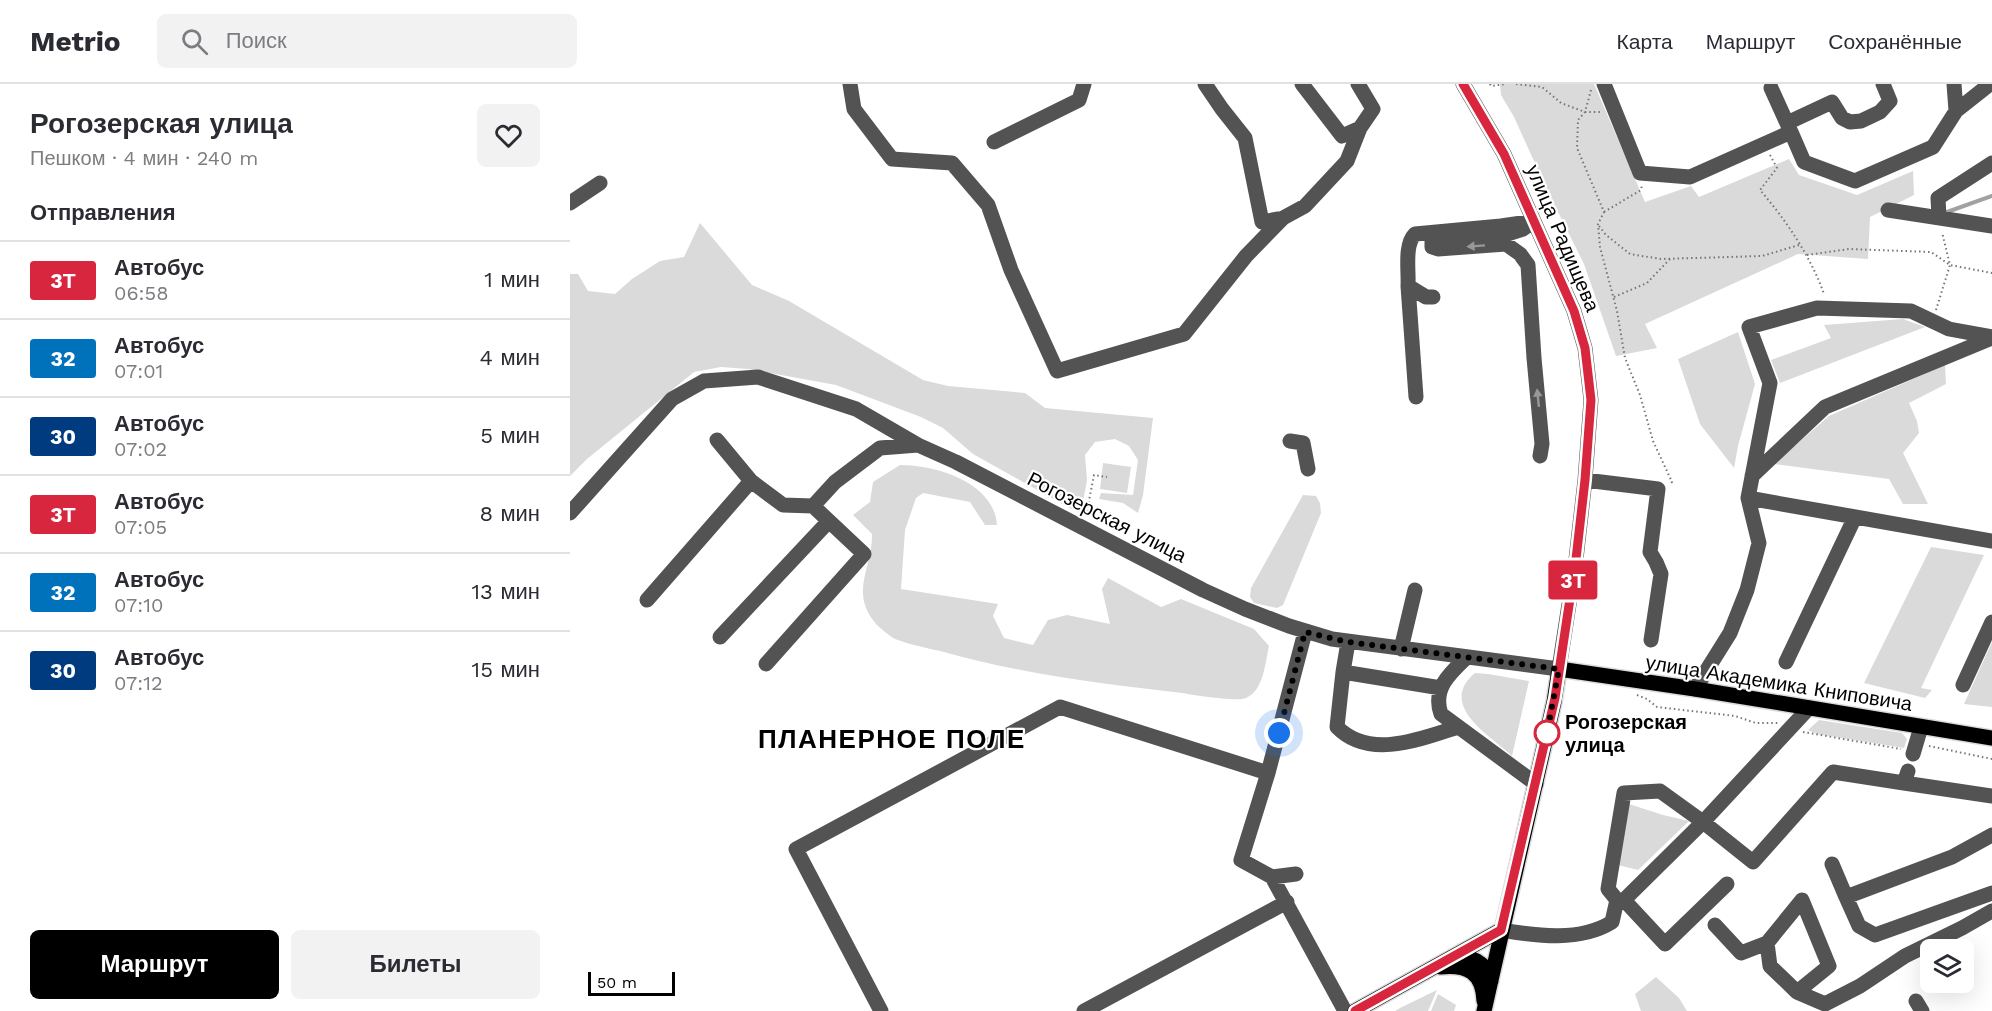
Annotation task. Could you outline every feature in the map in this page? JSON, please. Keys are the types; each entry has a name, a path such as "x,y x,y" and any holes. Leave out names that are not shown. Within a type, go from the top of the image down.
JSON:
{"main road":[{"name":"улица Академика Книповича","path":"1559,669 1992,738"},
{"path":"1484,1011 1554,702 1559,669"},
{"path":"1355,1011 1501,930"},
{"path":"1448,961 1462,957 1479,962 1488,970 1491,981"},
{"path":"1434,968 1460,967 1471,971 1482,984 1484,1011"}],"street":[{"path":"850,84 854,109 892,159 952,163 988,205 1011,270 1057,371 1184,334 1246,256 1283,218 1305,206 1347,161 1360,128 1373,109 1358,84"},
{"path":"994,142 1079,100 1084,84"},
{"path":"1205,84 1245,138 1262,222 1283,218"},
{"path":"1302,84 1342,136 1360,128"},
{"name":"улица Радищева","path":"1463,84 1504,154 1528,223 1574,311 1585,348 1591,400 1585,480 1576,559 1559,669"},
{"path":"1604,84 1640,173 1690,177 1764,144 1832,102 1842,118 1850,122 1862,121 1880,112 1890,101 1882,84"},
{"path":"1954,84 1956,111"},
{"path":"1771,88 1804,162 1855,181 1933,147 1956,111 1990,84"},
{"path":"1939,217 1938,198 1992,163"},
{"path":"570,203 600,183"},
{"path":"1888,210 1992,226"},
{"path":"1416,397 1408,286 1410,238 1415,234 1528,223"},
{"path":"1528,223 1504,234 1435,241 1432,247 1438,249 1506,244 1520,254 1527,265 1542,444 1540,456"},
{"path":"1408,286 1426,297 1433,297"},
{"path":"1695,689 1730,633 1747,590 1759,543 1748,498 1770,383 1749,327 1817,308 1911,311 1949,329 1992,337"},
{"path":"1752,476 1825,407 1992,337"},
{"path":"570,513 672,399 704,381 758,377 856,409 918,445"},
{"path":"717,440 751,481 783,505 813,506 864,554 766,664"},
{"path":"1290,441 1303,443 1308,469"},
{"name":"Рогозерская улица","path":"813,506 835,482 880,448 918,445 956,462 1203,590 1305,632 1348,642 1559,669"},
{"path":"1585,480 1658,489 1650,552 1661,574 1651,640"},
{"path":"647,600 751,481"},
{"path":"1748,498 1992,541"},
{"path":"1786,662 1855,517"},
{"path":"720,636 828,522"},
{"path":"1401,649 1415,590"},
{"path":"1962,685 1992,622"},
{"path":"1305,632 1269,773 1241,860 1272,877 1345,1011"},
{"path":"1348,642 1337,727 1346,737 1361,742 1386,745 1409,742 1458,727"},
{"path":"1467,657 1444,680 1437,697 1441,714 1536,784"},
{"path":"1343,672 1441,688"},
{"path":"881,1011 796,849 1060,707 1269,773"},
{"path":"1501,930 1548,937 1604,928 1612,922 1621,900 1703,822 1809,708"},
{"path":"1913,754 1921,727"},
{"path":"1727,884 1665,944 1608,889 1624,793 1660,791 1753,861 1833,772 1906,777 1992,796"},
{"path":"1846,897 1952,857 1992,835"},
{"path":"1832,864 1859,926 1875,935 1992,893"},
{"path":"1272,877 1296,874"},
{"path":"1715,925 1741,953 1767,943 1802,900 1829,966 1797,992"},
{"path":"1083,1011 1287,902"},
{"path":"1767,943 1770,966 1797,992 1825,1004 1860,986 1905,956 1992,911"}],"path":[{"path":"1490,84 1491,86 1506,84"},
{"path":"1516,84 1542,87 1561,103 1585,111 1617,115"},
{"path":"1593,84 1585,111 1578,120 1577,148 1604,212"},
{"path":"1764,144 1777,168 1760,190 1779,212 1807,255 1829,308"},
{"path":"1645,173 1641,190 1604,212 1598,224 1600,247 1614,297 1625,358 1640,395 1653,441 1672,482 1657,496"},
{"path":"1932,321 1950,265 1939,217"},
{"path":"1598,224 1606,235 1630,254 1661,259 1762,256 1799,245"},
{"path":"1807,255 1849,249 1931,252 1950,265 1992,273"},
{"path":"1614,297 1647,283 1670,259"},
{"path":"1083,528 1094,475 1107,477"}],"shaded area":[{"path":"1500,84 1594,84 1645,202 1691,186 1699,197 1789,159 1799,175 1857,195 1913,171 1914,195 1870,217 1868,259 1798,254 1645,324 1657,348 1616,356 1584,264 1514,117 1501,95"},
{"path":"700,223 752,285 789,301 923,380 948,386 1025,393 1045,408 1153,418 1143,495 1138,513 1123,503 1099,499 1101,493 1133,495 1138,460 1129,446 1115,439 1095,442 1085,455 1087,480 1082,507 1073,510 973,454 943,428 921,417 836,385 748,369 721,367 694,372 587,459 570,476 570,274 578,274 588,291 615,294 632,279 660,261 684,257"},
{"path":"1903,319 1925,327 1780,383 1771,360 1831,338 1824,325"},
{"path":"1738,332 1755,384 1734,468 1700,424 1678,359"},
{"path":"1945,365 1946,384 1909,403 1917,421 1919,433 1903,453 1928,504 1903,504 1889,479 1774,464 1829,416"},
{"path":"1103,463 1131,467 1127,493 1100,489"},
{"path":"900,465 930,468 961,479 974,487 986,497 997,525 985,525 970,502 923,493 916,498 905,530 901,589 998,604 993,616 1004,638 1033,645 1048,620 1067,615 1110,624 1102,589 1108,578 1161,607 1181,599 1254,629 1269,646 1263,675 1257,689 1246,698 1234,699 1092,682 1003,666 913,645 893,638 877,625 868,613 864,602 864,580 872,534 853,515 870,502 873,482"},
{"path":"1303,495 1316,496 1320,503 1321,513 1283,605 1277,608 1254,603 1250,597 1251,588"},
{"path":"1931,547 1984,555 1921,688 1932,690 1925,698 1864,683"},
{"path":"1992,642 1992,707 1964,704"},
{"path":"1475,673 1529,681 1512,756 1480,729 1464,708 1462,697 1465,685"},
{"path":"1819,720 1902,733 1907,739 1904,748 1817,734 1808,730"},
{"path":"1626,803 1689,821 1638,870 1614,864"},
{"path":"1656,977 1679,998 1687,1011 1641,1011 1635,994"},
{"path":"1437,990 1428,1011 1395,1011 1400,1008"},
{"path":"1438,994 1456,1005 1454,1011 1431,1011"}],"waterway":[{"path":"1947,212 1992,196"}],"bus line":[{"name":"3Т","path":"1355,1011 1501,930 1554,702 1576,559 1591,400 1585,348 1574,311 1504,154 1463,84"}],"place":[{"name":"Рогозерская улица","path":"1547,733"}],"district":[{"name":"ПЛАНЕРНОЕ ПОЛЕ","path":"892,739"}],"route":[{"path":"1279,733 1305,632 1348,642 1559,669 1547,733"}]}
